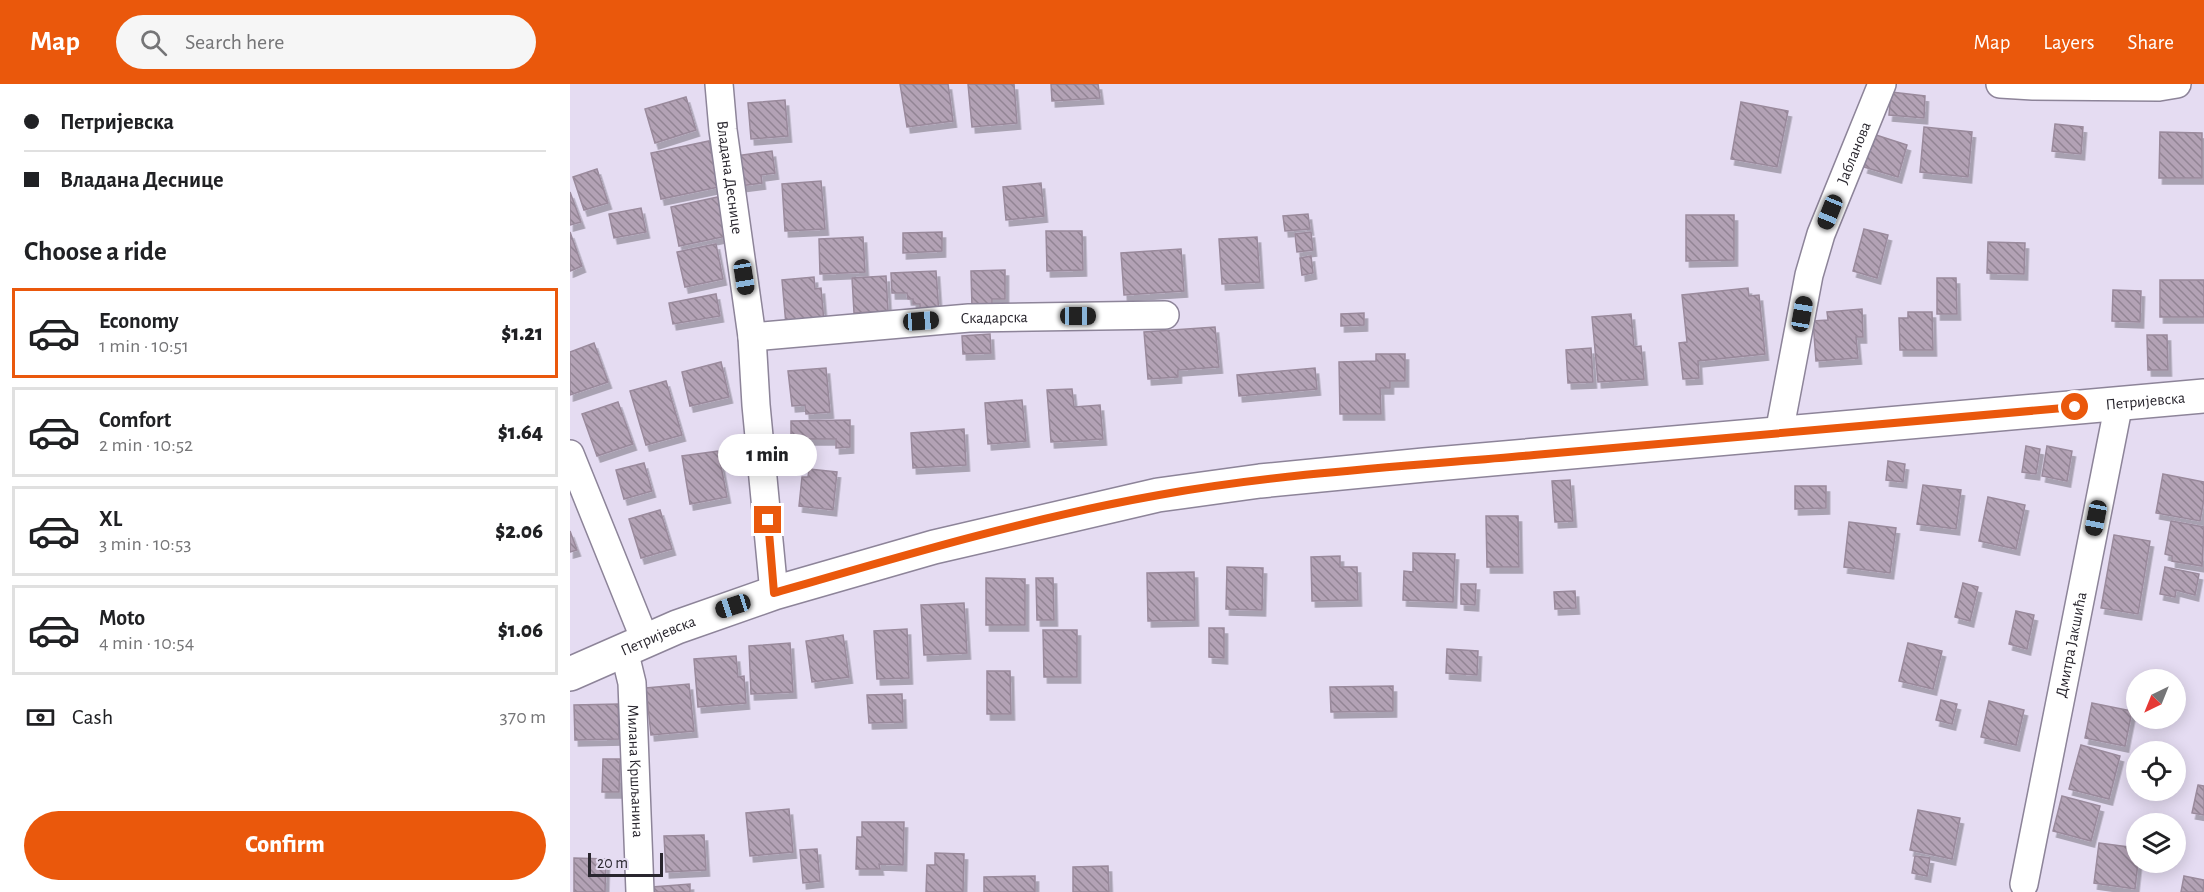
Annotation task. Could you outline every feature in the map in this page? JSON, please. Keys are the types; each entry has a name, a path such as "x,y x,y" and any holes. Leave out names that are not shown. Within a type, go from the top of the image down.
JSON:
{"main road":[{"name":"Петријевска","path":"570,674 712,613 774,593 934,547 1158,495 1330,473 2204,396"}],"street":[{"name":"Владана Деснице","path":"719,84 723,130 752,337 756,405 774,593"},
{"name":"Јабланова","path":"1779,433 1809,275 1821,234 1882,84"},
{"path":"2000,84 2159,87 2177,84"},
{"name":"Скадарска","path":"752,337 969,318 1165,315"},
{"name":"Дмитра Јакшића","path":"2024,884 2119,404"},
{"name":"Милана Кршљанина","path":"570,454 634,645 632,683 640,892"}],"building":[{"path":"900,84 948,84 953,121 907,127"},
{"path":"968,84 1014,84 1017,123 972,127"},
{"path":"1051,84 1098,84 1100,98 1052,101"},
{"path":"1891,92 1925,96 1924,118 1889,115"},
{"path":"686,97 696,130 655,143 645,109"},
{"path":"785,100 788,136 751,139 748,103"},
{"path":"1741,102 1788,111 1777,167 1731,159"},
{"path":"2055,124 2083,127 2081,154 2052,151"},
{"path":"1924,127 1972,132 1968,177 1920,172"},
{"path":"2160,132 2202,133 2202,178 2159,178"},
{"path":"1873,134 1907,145 1898,177 1864,167"},
{"path":"709,141 719,187 661,199 651,153"},
{"path":"772,151 775,173 761,175 762,183 740,186 736,156"},
{"path":"597,169 608,203 584,210 573,177"},
{"path":"821,181 825,229 785,231 782,184"},
{"path":"1041,183 1044,216 1006,220 1003,187"},
{"path":"570,192 581,222 570,225"},
{"path":"718,197 727,236 679,246 671,207"},
{"path":"641,208 646,232 614,238 609,214"},
{"path":"1308,214 1310,229 1285,231 1283,216"},
{"path":"1686,215 1734,215 1734,260 1686,261"},
{"path":"1864,229 1888,235 1877,278 1853,271"},
{"path":"1046,231 1082,231 1083,270 1047,271"},
{"path":"570,232 582,266 570,271"},
{"path":"942,232 942,251 903,253 903,233"},
{"path":"1311,232 1313,250 1297,252 1295,234"},
{"path":"863,237 865,272 820,274 819,239"},
{"path":"1257,237 1260,282 1222,284 1219,239"},
{"path":"1988,242 2025,243 2024,274 1987,273"},
{"path":"716,244 723,279 685,287 677,252"},
{"path":"1181,249 1184,291 1124,295 1121,253"},
{"path":"1311,256 1313,273 1302,275 1300,258"},
{"path":"1005,270 1005,299 992,299 992,308 972,308 971,271"},
{"path":"936,271 939,314 920,315 920,304 913,304 913,299 908,299 907,293 892,293 891,273"},
{"path":"886,276 888,311 854,313 852,278"},
{"path":"814,277 815,289 821,288 824,322 786,325 782,280"},
{"path":"1937,278 1956,278 1957,314 1937,314"},
{"path":"2160,280 2204,280 2204,317 2160,317"},
{"path":"1748,288 1749,296 1759,295 1765,354 1698,361 1699,378 1683,379 1679,343 1687,342 1682,295"},
{"path":"2113,290 2141,291 2140,322 2112,321"},
{"path":"716,294 720,316 673,324 669,303"},
{"path":"1862,309 1863,337 1856,337 1858,358 1816,361 1813,321 1828,320 1827,312"},
{"path":"1908,312 1932,312 1933,350 1900,350 1899,318 1908,318"},
{"path":"1364,313 1364,325 1341,326 1341,314"},
{"path":"1631,314 1634,347 1641,346 1644,379 1598,382 1592,317"},
{"path":"1215,327 1219,367 1178,370 1178,377 1148,379 1144,332"},
{"path":"990,334 991,353 963,354 962,336"},
{"path":"2147,335 2167,335 2168,370 2148,370"},
{"path":"594,343 608,382 570,395 570,352"},
{"path":"1591,348 1593,382 1568,383 1566,350"},
{"path":"1376,354 1405,354 1405,381 1390,381 1390,388 1380,388 1381,414 1340,414 1339,362 1376,361"},
{"path":"721,362 729,397 690,406 682,372"},
{"path":"826,368 830,412 806,414 805,405 792,406 788,371"},
{"path":"1315,368 1317,389 1239,396 1237,375"},
{"path":"666,381 682,435 646,445 630,391"},
{"path":"1072,389 1074,407 1100,405 1103,439 1051,442 1047,390"},
{"path":"1022,400 1026,441 988,444 985,403"},
{"path":"618,402 633,444 597,456 582,414"},
{"path":"850,420 850,447 836,448 836,439 791,439 791,421"},
{"path":"964,429 966,465 913,468 911,433"},
{"path":"2026,446 2040,449 2036,474 2022,472"},
{"path":"2047,446 2072,451 2067,481 2042,476"},
{"path":"718,451 727,497 690,504 682,456"},
{"path":"1888,461 1905,464 1903,482 1886,480"},
{"path":"644,463 652,491 624,499 616,470"},
{"path":"809,469 837,472 833,510 799,506 802,477 808,477"},
{"path":"2163,474 2204,482 2200,521 2156,513"},
{"path":"1570,480 1573,521 1555,522 1552,481"},
{"path":"1923,485 1961,490 1956,529 1917,524"},
{"path":"1795,486 1826,486 1826,508 1795,509"},
{"path":"1988,497 2025,505 2016,549 1979,541"},
{"path":"660,510 672,549 641,558 629,519"},
{"path":"1486,516 1518,516 1519,567 1487,567"},
{"path":"2171,521 2204,527 2202,566 2172,561 2172,556 2165,554"},
{"path":"1849,522 1896,528 1890,573 1844,567"},
{"path":"570,531 577,550 570,552"},
{"path":"2114,535 2150,541 2138,614 2101,608"},
{"path":"1413,553 1455,554 1453,602 1403,600 1404,571 1413,572"},
{"path":"1340,556 1340,567 1357,567 1358,600 1312,601 1311,557"},
{"path":"1227,567 1263,568 1262,610 1226,609"},
{"path":"2165,567 2199,574 2195,595 2176,590 2175,597 2160,594"},
{"path":"1194,572 1195,620 1148,621 1147,573"},
{"path":"986,578 1025,579 1025,625 986,625"},
{"path":"1036,578 1053,578 1054,620 1037,620"},
{"path":"1963,583 1978,587 1970,621 1955,617"},
{"path":"1461,584 1476,584 1475,605 1461,604"},
{"path":"1575,591 1576,608 1555,609 1554,592"},
{"path":"964,603 967,653 924,655 921,605"},
{"path":"2016,611 2034,615 2027,649 2009,644"},
{"path":"1209,628 1224,628 1224,658 1209,657"},
{"path":"907,629 909,678 877,679 874,631"},
{"path":"1043,630 1077,630 1077,677 1044,677"},
{"path":"843,635 849,677 812,682 806,641"},
{"path":"790,643 793,692 751,694 749,646"},
{"path":"1908,643 1942,651 1933,689 1899,681"},
{"path":"1447,649 1478,651 1477,675 1446,673"},
{"path":"736,656 738,677 744,676 746,703 698,707 694,659"},
{"path":"987,671 1010,671 1011,714 987,714"},
{"path":"689,684 694,731 651,735 646,688"},
{"path":"1393,686 1393,711 1331,712 1330,687"},
{"path":"902,694 903,722 869,723 867,695"},
{"path":"1941,700 1957,704 1952,724 1936,720"},
{"path":"1989,701 2024,710 2016,745 1981,737"},
{"path":"2092,703 2126,710 2126,729 2128,729 2125,746 2085,738"},
{"path":"618,704 619,739 575,740 574,705"},
{"path":"2081,745 2120,756 2109,799 2069,789"},
{"path":"603,759 620,759 619,792 602,792"},
{"path":"2198,785 2204,786 2204,815 2192,813"},
{"path":"2062,796 2100,806 2091,841 2053,831"},
{"path":"789,809 793,852 750,856 746,813"},
{"path":"1918,810 1960,818 1952,859 1910,850"},
{"path":"862,822 904,822 903,865 879,864 880,869 856,869 857,837 862,837"},
{"path":"704,835 706,870 666,872 664,836"},
{"path":"2099,843 2126,847 2126,873 2137,873 2135,889 2094,883"},
{"path":"817,849 820,881 803,883 800,850"},
{"path":"935,853 964,854 963,892 926,892 927,865 935,865"},
{"path":"1915,856 1930,858 1927,876 1912,873"},
{"path":"574,858 606,859 605,892 574,892"},
{"path":"1108,866 1109,892 1073,892 1073,867"},
{"path":"1035,876 1035,892 984,892 984,877"},
{"path":"2184,876 2204,880 2203,892 2181,892"},
{"path":"690,884 690,892 652,892 652,887"}],"route":[{"path":"768,520 774,593 934,547 1158,495 1260,481 1424,465 2075,407"}]}
